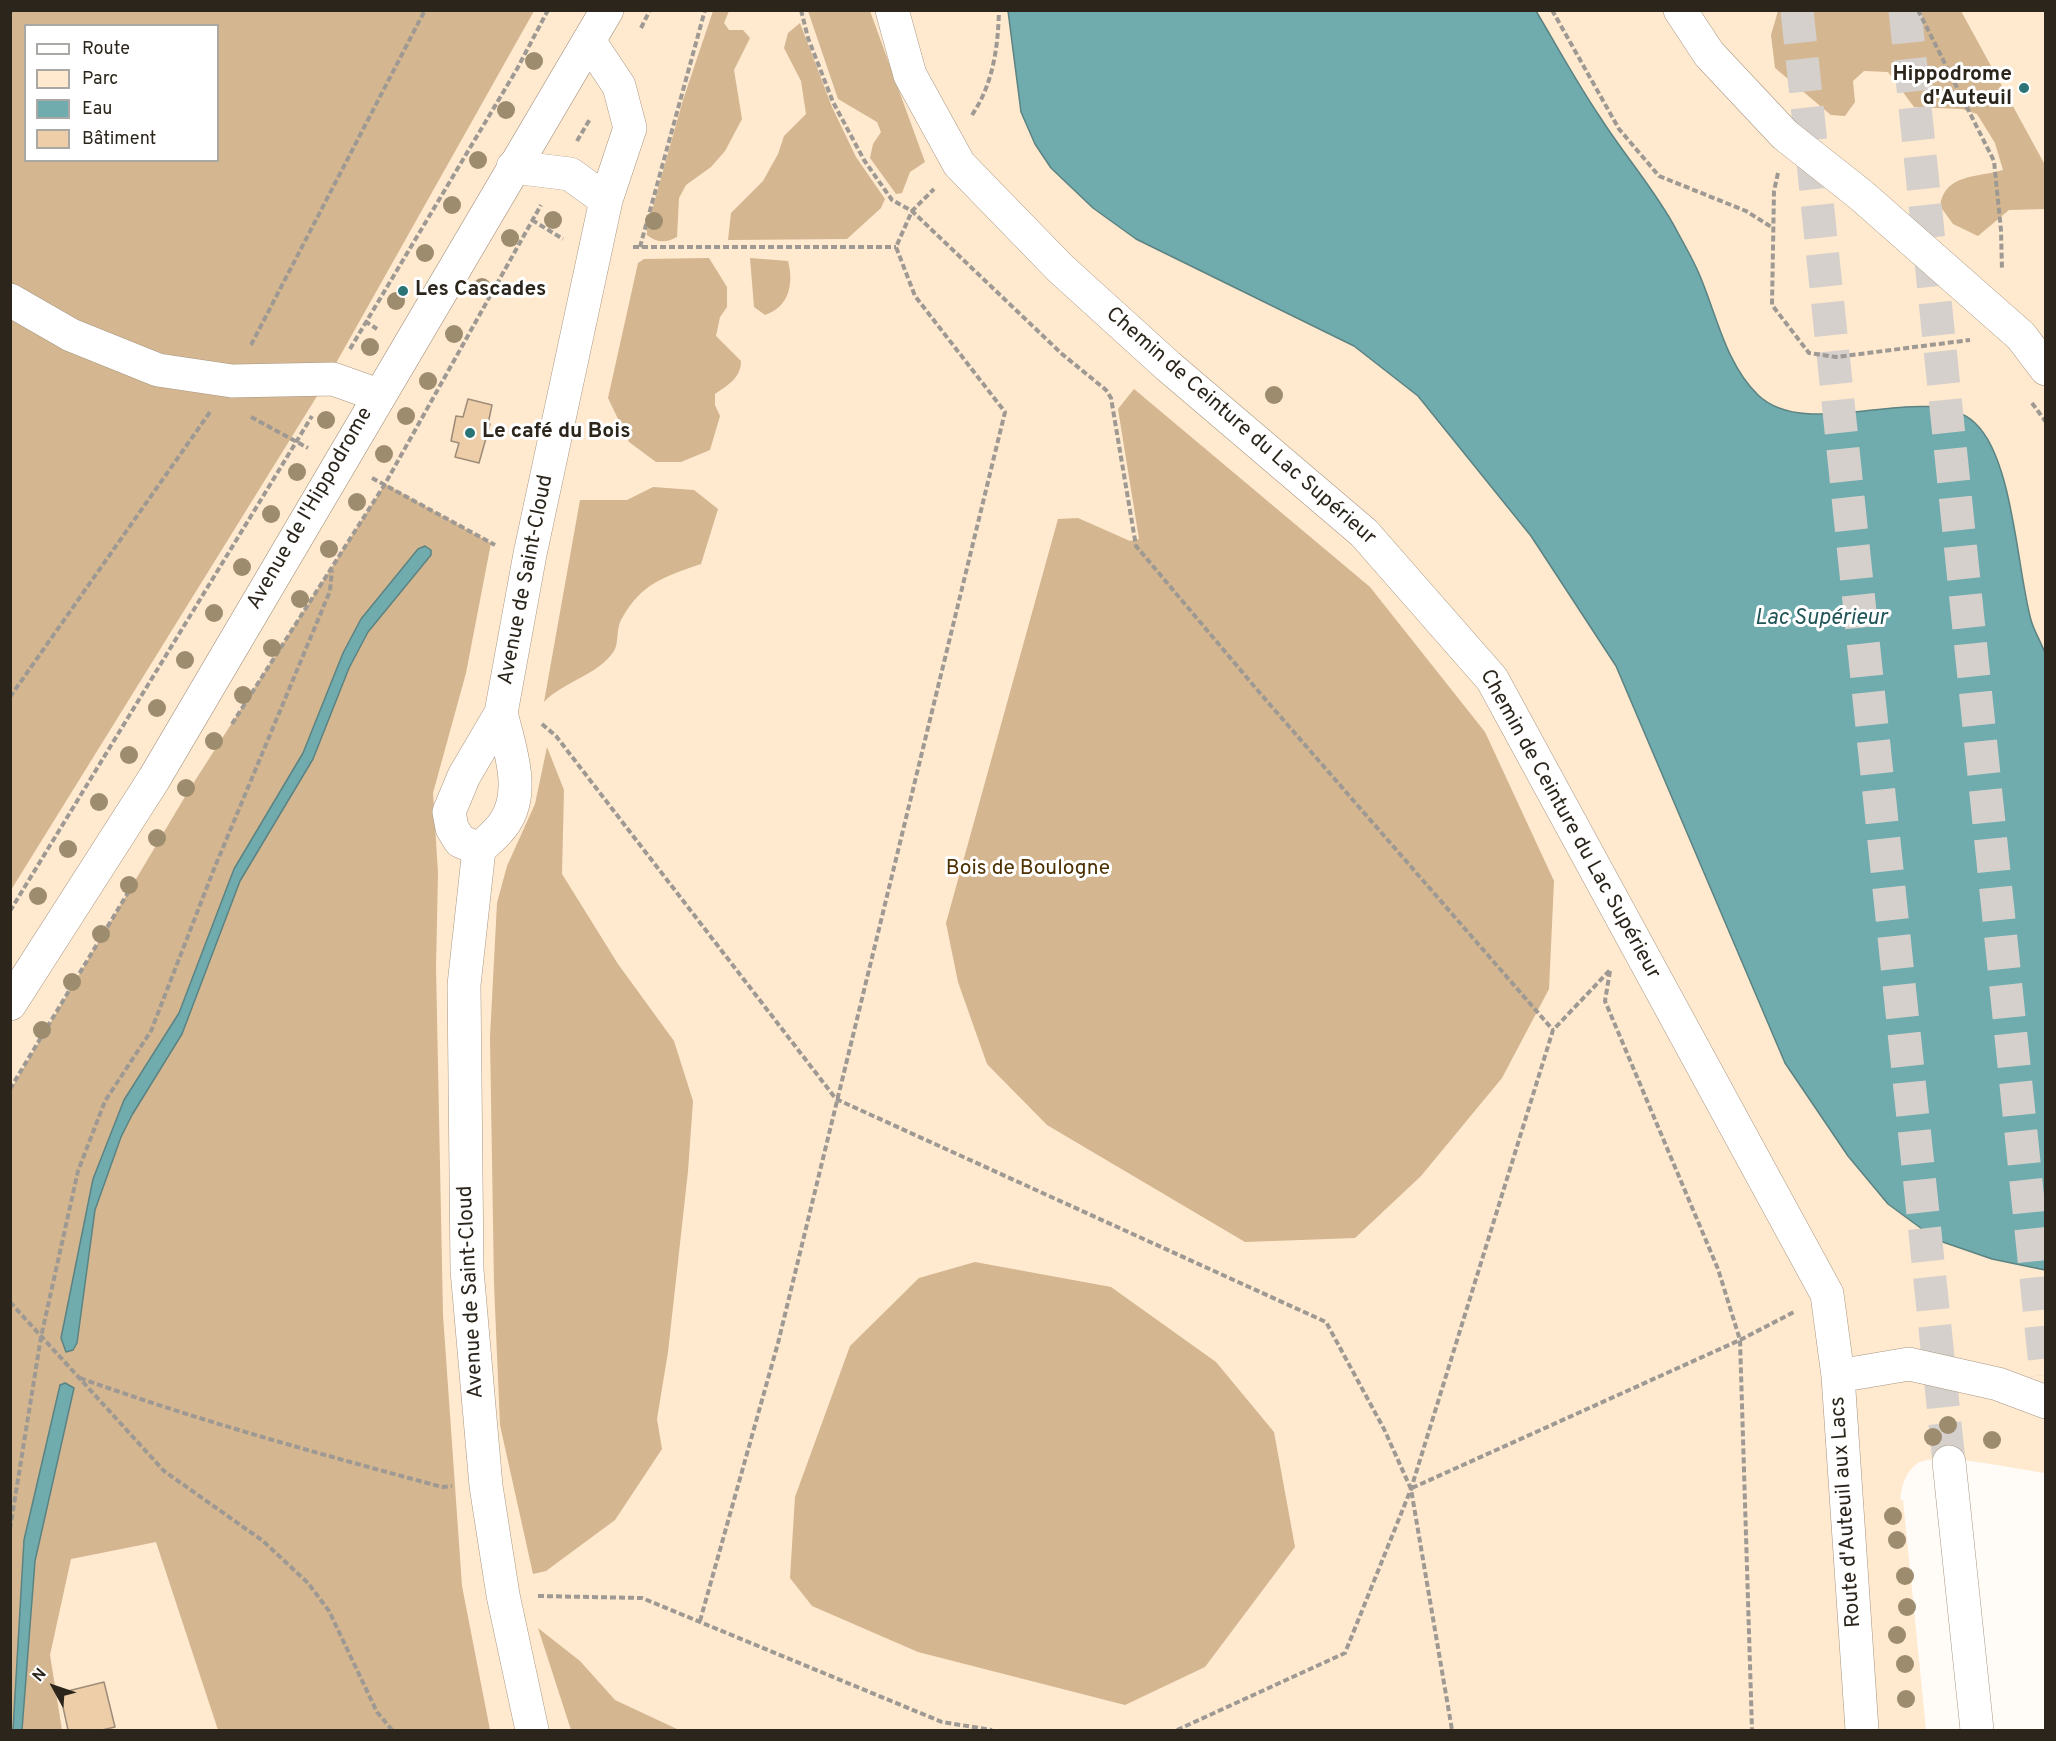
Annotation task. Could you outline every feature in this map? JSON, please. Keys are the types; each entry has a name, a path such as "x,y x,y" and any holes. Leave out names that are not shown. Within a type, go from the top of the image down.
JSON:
{"main road":[{"name":"Avenue de l'Hippodrome","path":"10,1004 154,779 378,395 607,10"},
{"name":"Chemin de Ceinture du Lac Supérieur","path":"892,10 910,75 954,157 1089,295 1168,366 1364,533 1492,679 1827,1294"},
{"path":"1680,10 1709,54 1785,135 1861,195 2021,336 2036,382"},
{"name":"Avenue de Saint-Cloud","path":"479,849 460,841 452,828 449,812 464,776 503,703 530,554 606,200 630,128 619,86 589,41"},
{"path":"513,167 570,174 606,200"},
{"path":"10,300 70,335 158,369 232,381 333,379 378,395"},
{"name":"Avenue de Saint-Cloud","path":"503,703 515,772 512,801 506,821 479,849 464,985 467,1270 486,1486 503,1595 532,1731"},
{"name":"Route d'Auteuil aux Lacs","path":"1827,1294 1838,1376 1862,1731"},
{"path":"1838,1376 1909,1364 1998,1384 2046,1402"},
{"path":"1949,1462 1977,1731"}],"path":[{"path":"10,697 232,381 349,152 425,10"},
{"path":"10,911 297,443 366,321 517,69 548,10"},
{"path":"640,248 705,10"},
{"path":"801,10 808,38 833,102 864,160 892,200 912,211 1062,354 1106,390 1110,398 1136,546 1267,701 1553,1030"},
{"path":"700,1621 778,1343 1005,412 915,296 896,248 912,211 954,157 986,94 995,57 999,10"},
{"path":"1552,10 1619,129 1659,176 1746,211 1773,229"},
{"path":"1785,135 1774,191 1772,305 1809,353 1836,357 1971,340 2000,318 2001,230 1994,161 1918,10"},
{"path":"10,1529 41,1336 78,1171 105,1101 152,1030 218,859 330,591 332,568 385,484 532,220"},
{"path":"596,247 896,248"},
{"path":"366,321 380,331"},
{"path":"1971,340 1978,348"},
{"path":"2036,382 2046,422"},
{"path":"249,416 297,443"},
{"path":"367,476 491,543 530,554"},
{"path":"503,703 556,736 836,1099 1326,1322 1384,1429 1411,1489 1452,1731"},
{"path":"1177,1731 1345,1653 1411,1489 1553,1030 1636,942"},
{"path":"1610,970 1605,1001 1718,1269 1740,1340 1752,1731"},
{"path":"1411,1489 1740,1340 1827,1294"},
{"path":"10,1302 164,1471 263,1540 308,1583 329,1611 377,1712 392,1731"},
{"path":"77,1377 199,1419 442,1487 486,1486"},
{"path":"503,1595 642,1598 942,1722 992,1731"}],"green space":[{"name":"Bois de Boulogne","path":"11,11 2045,11 2045,1473 1979,1462 1942,1459 1918,1463 1905,1479 1900,1499 1903,1500 1926,1730 11,1730"},
{"path":"11,11 534,11 322,388 11,890"},
{"path":"713,11 729,11 724,23 729,30 743,30 750,38 734,70 742,119 725,151 711,167 686,185 679,198 677,237 658,241 647,235 647,228 683,100"},
{"path":"808,11 870,11 925,162 910,172 902,193 896,194 870,158 873,144 881,132 877,122 838,99"},
{"path":"1778,11 1961,11 2045,165 2045,209 2009,210 1978,236 1953,224 1940,206 1948,188 1964,179 2003,170 1995,143 1977,114 1962,109 1914,107 1888,72 1864,71 1853,81 1855,102 1845,116 1831,115 1775,68 1771,35"},
{"path":"800,23 832,107 856,157 885,199 881,208 847,239 728,240 731,213 763,181 778,154 784,136 806,114 801,81 784,48 788,33"},
{"path":"709,258 727,287 727,307 720,317 716,336 741,361 739,372 733,380 715,394 715,405 720,416 710,450 681,462 656,462 629,442 608,398 638,263 644,259"},
{"path":"750,258 788,261 790,286 788,294 780,306 765,315 754,307"},
{"path":"1134,389 1370,587 1485,732 1554,881 1549,989 1502,1078 1421,1176 1355,1238 1245,1242 1047,1125 987,1064 958,982 946,923 1058,519 1078,518 1130,541 1139,539 1118,409"},
{"path":"385,484 491,543 466,673 433,793 438,873 436,967 443,1315 462,1586 490,1730 218,1730 156,1542 71,1559 50,1655 62,1730 11,1730 11,1089 189,790"},
{"path":"653,487 694,490 718,509 701,564 676,573 645,589 621,620 616,647 607,660 544,702 580,500 627,500"},
{"path":"547,747 564,790 562,874 618,964 674,1041 693,1101 688,1171 668,1352 657,1419 662,1449 615,1520 546,1571 533,1574 500,1425 494,1284 490,1037 497,903 507,866 535,804"},
{"path":"975,1262 1111,1287 1216,1362 1274,1432 1295,1547 1205,1667 1125,1705 918,1652 812,1606 790,1578 795,1497 850,1346 919,1278"},
{"path":"538,1628 580,1661 615,1700 679,1730 571,1730"}],"water":[{"name":"Lac Supérieur","path":"1008,11 1536,11 1609,131 1669,216 1698,270 1730,354 1747,383 1758,395 1780,408 1807,414 1928,407 1954,411 1975,423 1988,439 2006,487 2031,620 2045,653 2045,1270 1992,1259 1937,1240 1888,1204 1848,1156 1785,1063 1616,666 1531,536 1418,396 1354,346 1136,239 1093,208 1051,168 1035,144 1021,112"},
{"path":"425,546 431,550 431,555 368,632 349,668 313,759 240,881 182,1034 121,1137 95,1210 77,1343 73,1350 66,1352 61,1338 93,1179 124,1100 179,1013 234,869 303,753 343,653 361,619 418,549"},
{"path":"65,1383 74,1388 35,1561 22,1730 13,1730 24,1540 60,1385"}],"building":[{"name":"Le café du Bois","path":"468,399 492,405 488,424 490,424 479,463 455,457 459,443 451,441 456,416 463,417"},
{"path":"104,1682 115,1727 102,1730 68,1730 60,1693"}],"tunnel":[{"path":"1797,10 1949,1462"},
{"path":"1905,10 2046,1375"}],"place":[{"name":"Hippodrome d'Auteuil","path":"2024,88"},
{"name":"Les Cascades","path":"403,291"},
{"name":"Le café du Bois","path":"470,433"}]}
